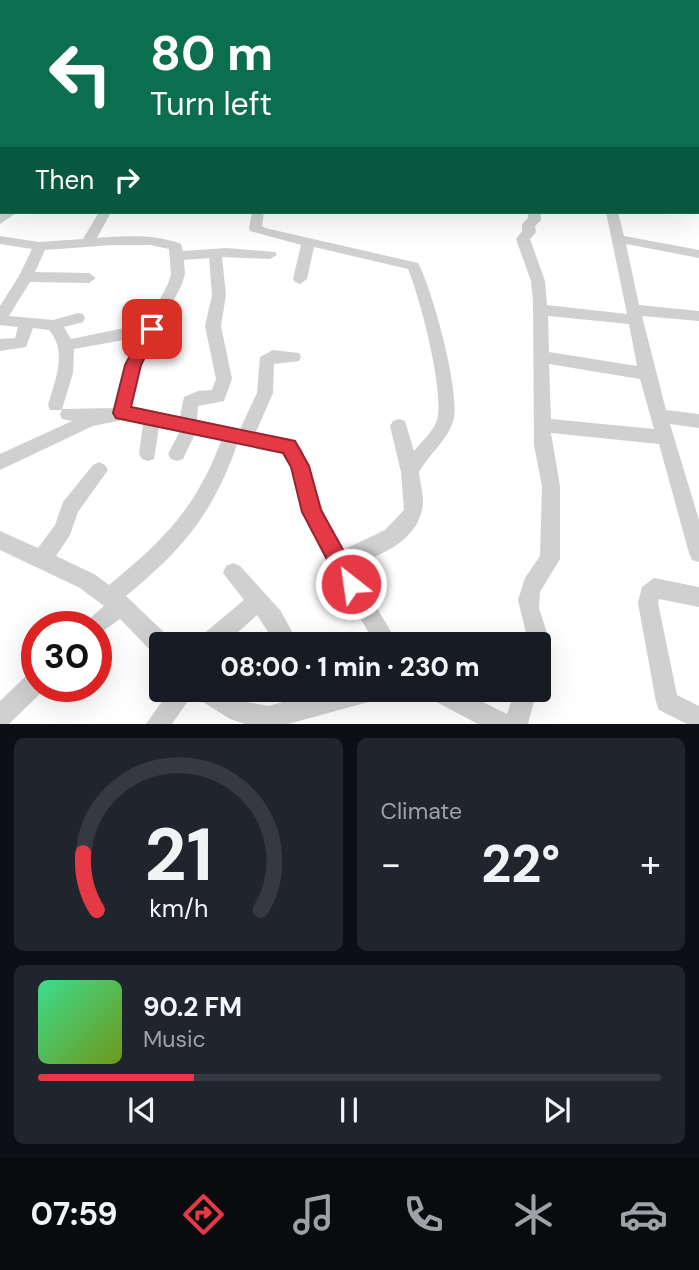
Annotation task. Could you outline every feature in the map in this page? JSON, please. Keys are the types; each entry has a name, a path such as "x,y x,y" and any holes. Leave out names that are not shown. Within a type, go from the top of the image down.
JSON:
{"street":[{"path":"87,243 104,214"},
{"path":"258,214 256,229 408,263 415,268 446,389 447,409 439,435 410,472"},
{"path":"534,214 535,220 528,224 528,232 523,239 538,281 541,310 543,425 551,486 552,551 549,561 534,577 528,600 537,632"},
{"path":"613,214 647,374 699,553"},
{"path":"619,239 699,254"},
{"path":"0,240 40,246 165,243 175,246 176,257 175,284 133,365 115,414 0,462"},
{"path":"300,279 309,242"},
{"path":"40,246 26,277 0,319 53,325 78,318"},
{"path":"176,257 215,253 270,255"},
{"path":"177,454 190,425 187,411 190,402 198,398 218,396 223,386 213,326 219,295 215,253"},
{"path":"26,277 89,278"},
{"path":"541,310 699,316"},
{"path":"0,345 21,343 27,322"},
{"path":"53,325 68,344 62,409 152,417 283,444 296,454 312,512 337,561 380,632"},
{"path":"68,344 129,333"},
{"path":"68,344 92,337"},
{"path":"107,611 187,527 265,393 266,361 273,356 293,357"},
{"path":"543,357 647,374"},
{"path":"661,416 699,421"},
{"path":"148,454 152,417"},
{"path":"543,425 664,437"},
{"path":"337,561 384,541 410,517 413,506 410,472 399,426"},
{"path":"43,558 63,529 70,508 99,470"},
{"path":"0,540 88,581 115,601 149,634"},
{"path":"233,573 259,600 283,632"},
{"path":"699,597 654,589 649,594 648,603 667,702 699,718"},
{"path":"223,632 259,600"},
{"path":"0,717 21,697"},
{"path":"158,724 175,702"},
{"path":"224,702 238,711 267,721 301,702"},
{"path":"458,702 490,721"},
{"path":"516,724 522,702"}],"route":[{"path":"152,329 147,343 133,365 122,413 283,444 292,449 300,466 312,512 351,584"}]}
